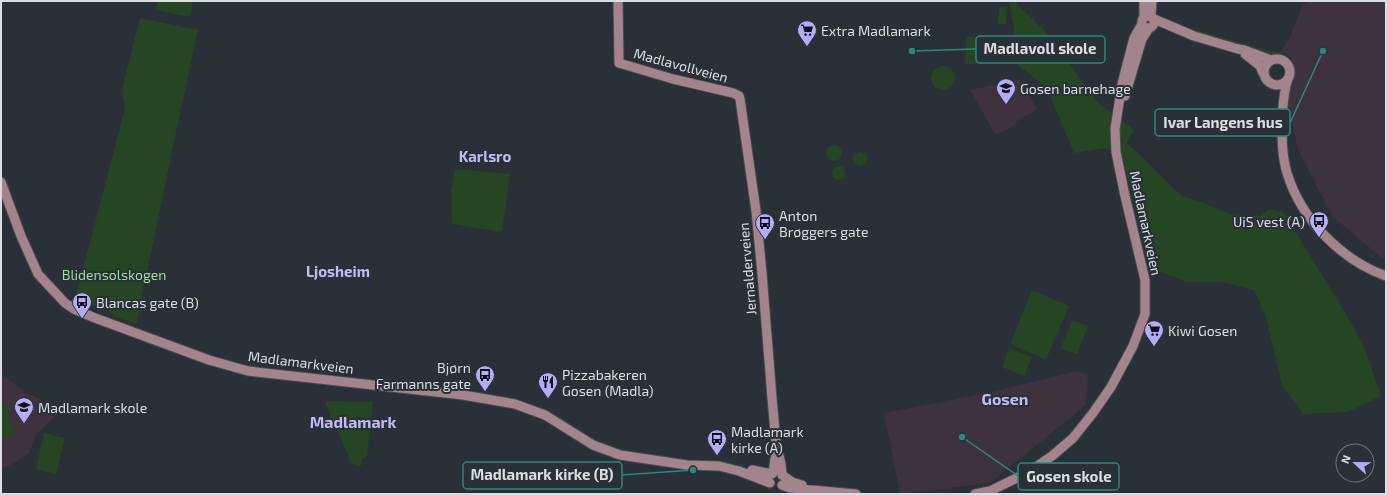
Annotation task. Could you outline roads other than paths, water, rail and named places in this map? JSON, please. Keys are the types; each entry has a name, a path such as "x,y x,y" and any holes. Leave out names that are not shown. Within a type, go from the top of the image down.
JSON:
{"main road":[{"name":"Madlavollveien","path":"618,1 619,63 673,79 736,94"},
{"path":"1144,1 1149,22"},
{"path":"1149,22 1152,1"},
{"path":"1149,22 1244,50 1265,59 1279,59 1286,62 1290,72 1285,89 1282,136 1285,166 1293,188 1302,207 1315,224 1335,245 1355,260 1386,276"},
{"name":"Madlamarkveien","path":"975,494 990,491 1027,473 1052,456 1073,438 1111,387 1133,346 1145,314 1145,280 1125,196 1116,145 1115,129 1122,84 1134,38 1149,22"},
{"path":"1238,49 1260,66 1265,80 1271,85 1275,86 1282,84 1288,79"},
{"path":"1263,72 1266,65 1271,60"},
{"path":"1275,86 1283,113"},
{"name":"Jernalderveien","path":"736,94 739,96 756,211 776,443 781,464 776,476 784,480 782,485"},
{"name":"Madlamarkveien","path":"1,182 20,236 38,274 65,303 74,309 95,318 209,360 248,371 463,395 515,404 545,415 593,445 620,455 647,460 720,462 776,476 817,490"},
{"name":"Madlamarkveien","path":"782,485 790,488 856,494"}],"place":[{"name":"Extra Madlamark","path":"807,47"},
{"name":"Madlavoll skole","path":"912,51"},
{"name":"Ivar Langens hus","path":"1323,51"},
{"name":"Gosen barnehage","path":"1006,105"},
{"name":"UiS vest (A)","path":"1319,238"},
{"name":"Anton Brøggers gate","path":"765,240"},
{"name":"Blancas gate (B)","path":"82,319"},
{"name":"Kiwi Gosen","path":"1154,347"},
{"name":"Bjørn Farmanns gate","path":"485,392"},
{"name":"Pizzabakeren Gosen (Madla)","path":"548,399"},
{"name":"Madlamark skole","path":"24,424"},
{"name":"Gosen skole","path":"962,437"},
{"name":"Madlamark kirke (A)","path":"717,456"},
{"name":"Madlamark kirke (B)","path":"693,470"}],"district":[{"name":"Karlsro","path":"485,156"},
{"name":"Ljosheim","path":"338,271"},
{"name":"Gosen","path":"1005,398"},
{"name":"Madlamark","path":"353,421"}],"park label":[{"name":"Blidensolskogen","path":"114,274"}]}
